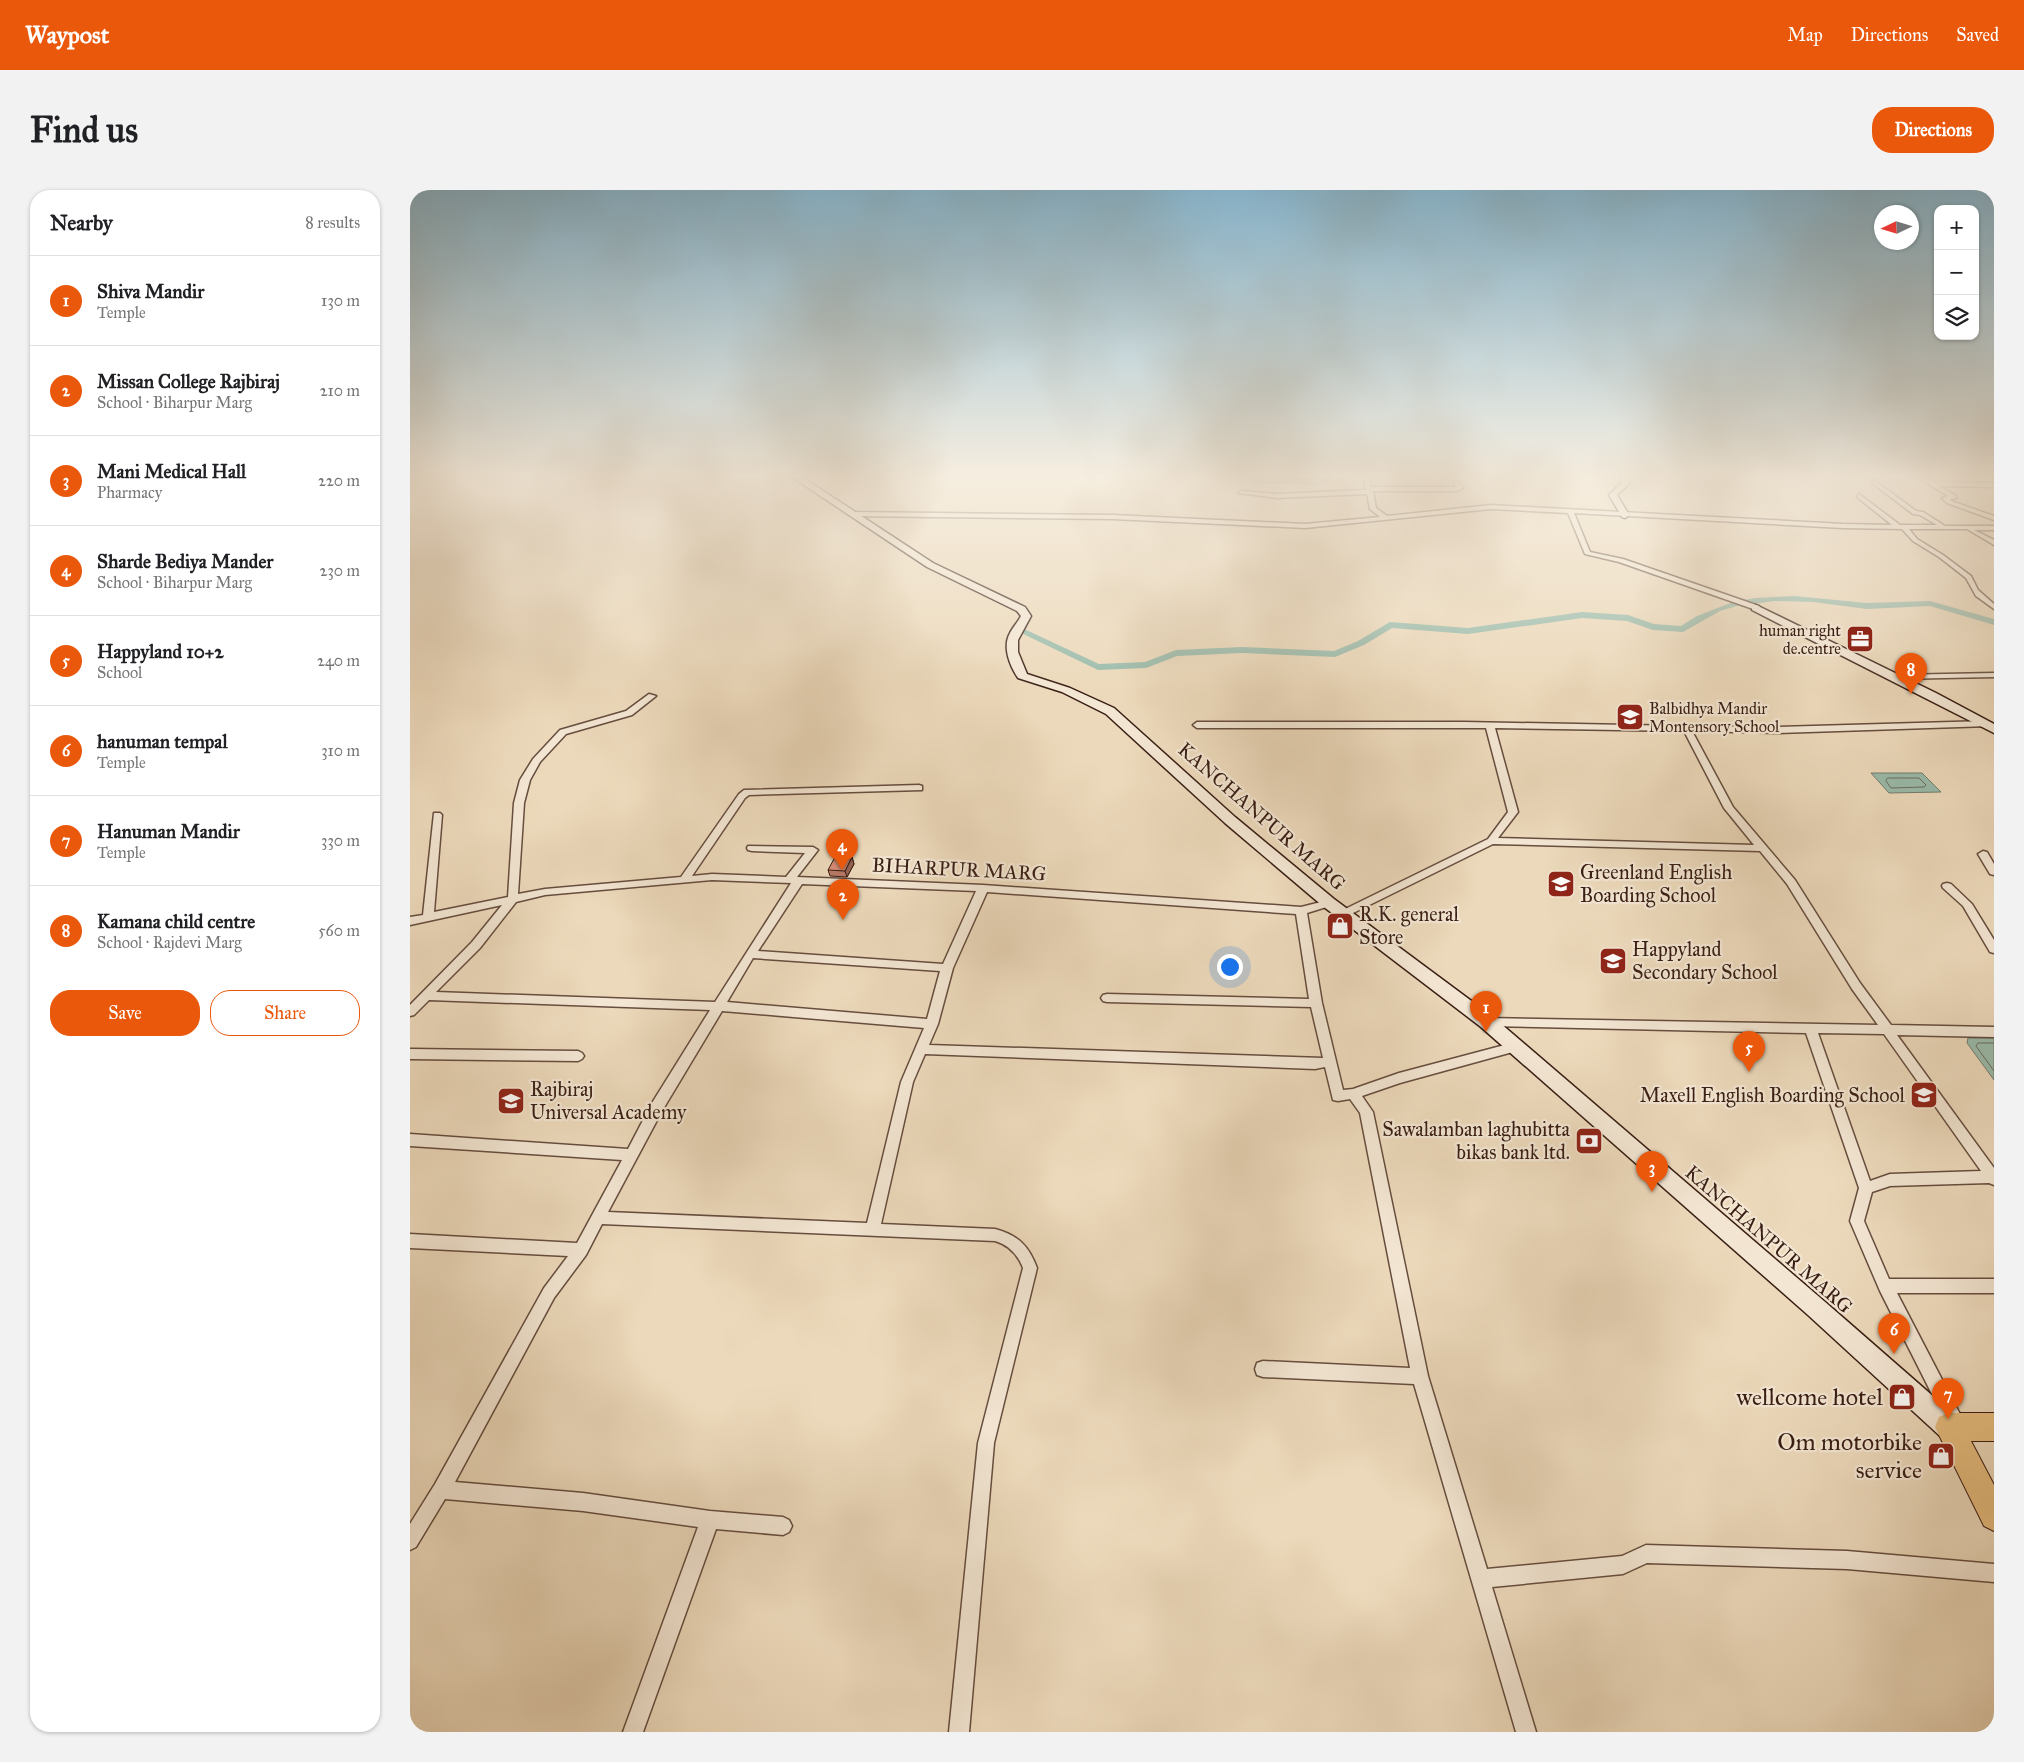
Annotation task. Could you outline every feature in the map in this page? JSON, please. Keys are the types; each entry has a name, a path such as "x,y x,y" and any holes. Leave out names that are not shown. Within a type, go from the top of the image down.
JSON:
{"main road":[{"name":"KANCHANPUR MARG","path":"903,547 930,565 1021,609 1026,616 1024,623 1017,629 1011,653 1022,676 1066,690 1110,711 1230,820 1329,903 1487,1022 1954,1427"},
{"path":"1756,608 1991,727"},
{"path":"1994,1427 1954,1427 1994,1516"}],"street":[{"path":"1585,547 1587,553 1621,560 1756,608"},
{"path":"1927,547 1969,577 1971,586 1983,601 1994,607"},
{"path":"1895,677 1994,675"},
{"path":"410,1012 476,945 513,898 514,844 519,803 525,780 536,761 563,732 629,713 652,696"},
{"path":"1197,725 1686,727 1778,730 1991,727"},
{"path":"1343,914 1491,841 1513,812 1490,726"},
{"path":"1686,727 1729,808 1790,882 1856,986 1994,1178"},
{"path":"685,878 742,796 747,792 919,788"},
{"path":"428,916 437,815"},
{"path":"1491,841 1763,848"},
{"path":"410,1541 441,1490 550,1293 581,1250 657,1107 813,850 752,848"},
{"path":"1983,854 1994,872"},
{"name":"BIHARPUR MARG","path":"410,920 513,898 583,887 685,878 794,880 982,888 1301,911 1329,903"},
{"path":"1947,886 1966,904 1994,949"},
{"path":"874,1229 907,1082 932,1024 947,968 982,888"},
{"path":"1301,911 1316,1003 1338,1096 1353,1094 1399,1078 1516,1048"},
{"path":"750,954 947,968"},
{"path":"425,996 718,1006 932,1024"},
{"path":"1107,998 1316,1003"},
{"path":"1487,1022 1811,1030 1994,1032"},
{"path":"1811,1030 1866,1188 1857,1221 1885,1286 1954,1427"},
{"path":"921,1049 1315,1064 1330,1062"},
{"path":"410,1054 578,1056"},
{"path":"1353,1094 1366,1112 1420,1376 1526,1732"},
{"path":"410,1140 632,1155"},
{"path":"1866,1188 1890,1180 1994,1178"},
{"path":"598,1218 995,1234 1005,1237 1020,1248 1030,1268 986,1443 959,1732"},
{"path":"410,1241 581,1250"},
{"path":"1885,1286 1994,1286"},
{"path":"1262,1369 1420,1376"},
{"path":"441,1490 583,1502 710,1520 784,1526"},
{"path":"633,1732 710,1520"},
{"path":"1480,1579 1623,1565 1646,1554 1847,1560 1994,1573"}],"water":[{"path":"1871,773 1922,773 1941,792 1889,793"},
{"path":"1968,1038 1994,1038 1994,1080 1967,1043"}],"building":[{"path":"835,857 852,857 845,871 828,870"}],"waterway":[{"path":"1017,629 1098,667 1146,665 1176,653 1242,650 1335,654 1361,643 1390,625 1468,631 1582,615 1628,618 1653,627 1683,629 1717,610 1755,600 1774,599 1813,599 1867,606 1912,603 1930,604 1994,622"}],"place":[{"name":"human right de.centre","path":"1860,639"},
{"name":"Kamana child centre","path":"1911,694"},
{"name":"Balbidhya Mandir Montensory School","path":"1630,717"},
{"name":"Sharde Bediya Mander","path":"842,870"},
{"name":"Greenland English Boarding School","path":"1561,884"},
{"name":"Missan College Rajbiraj","path":"843,920"},
{"name":"R.K. general Store","path":"1340,926"},
{"name":"Happyland Secondary School","path":"1613,961"},
{"name":"Shiva Mandir","path":"1486,1032"},
{"name":"Happyland 10+2","path":"1749,1072"},
{"name":"Maxell English Boarding School","path":"1924,1095"},
{"name":"Rajbiraj Universal Academy","path":"511,1101"},
{"name":"Sawalamban laghubitta bikas bank ltd.","path":"1589,1141"},
{"name":"Mani Medical Hall","path":"1652,1192"},
{"name":"hanuman tempal","path":"1894,1354"},
{"name":"wellcome hotel","path":"1902,1397"},
{"name":"Hanuman Mandir","path":"1948,1419"},
{"name":"Om motorbike service","path":"1941,1456"}]}
